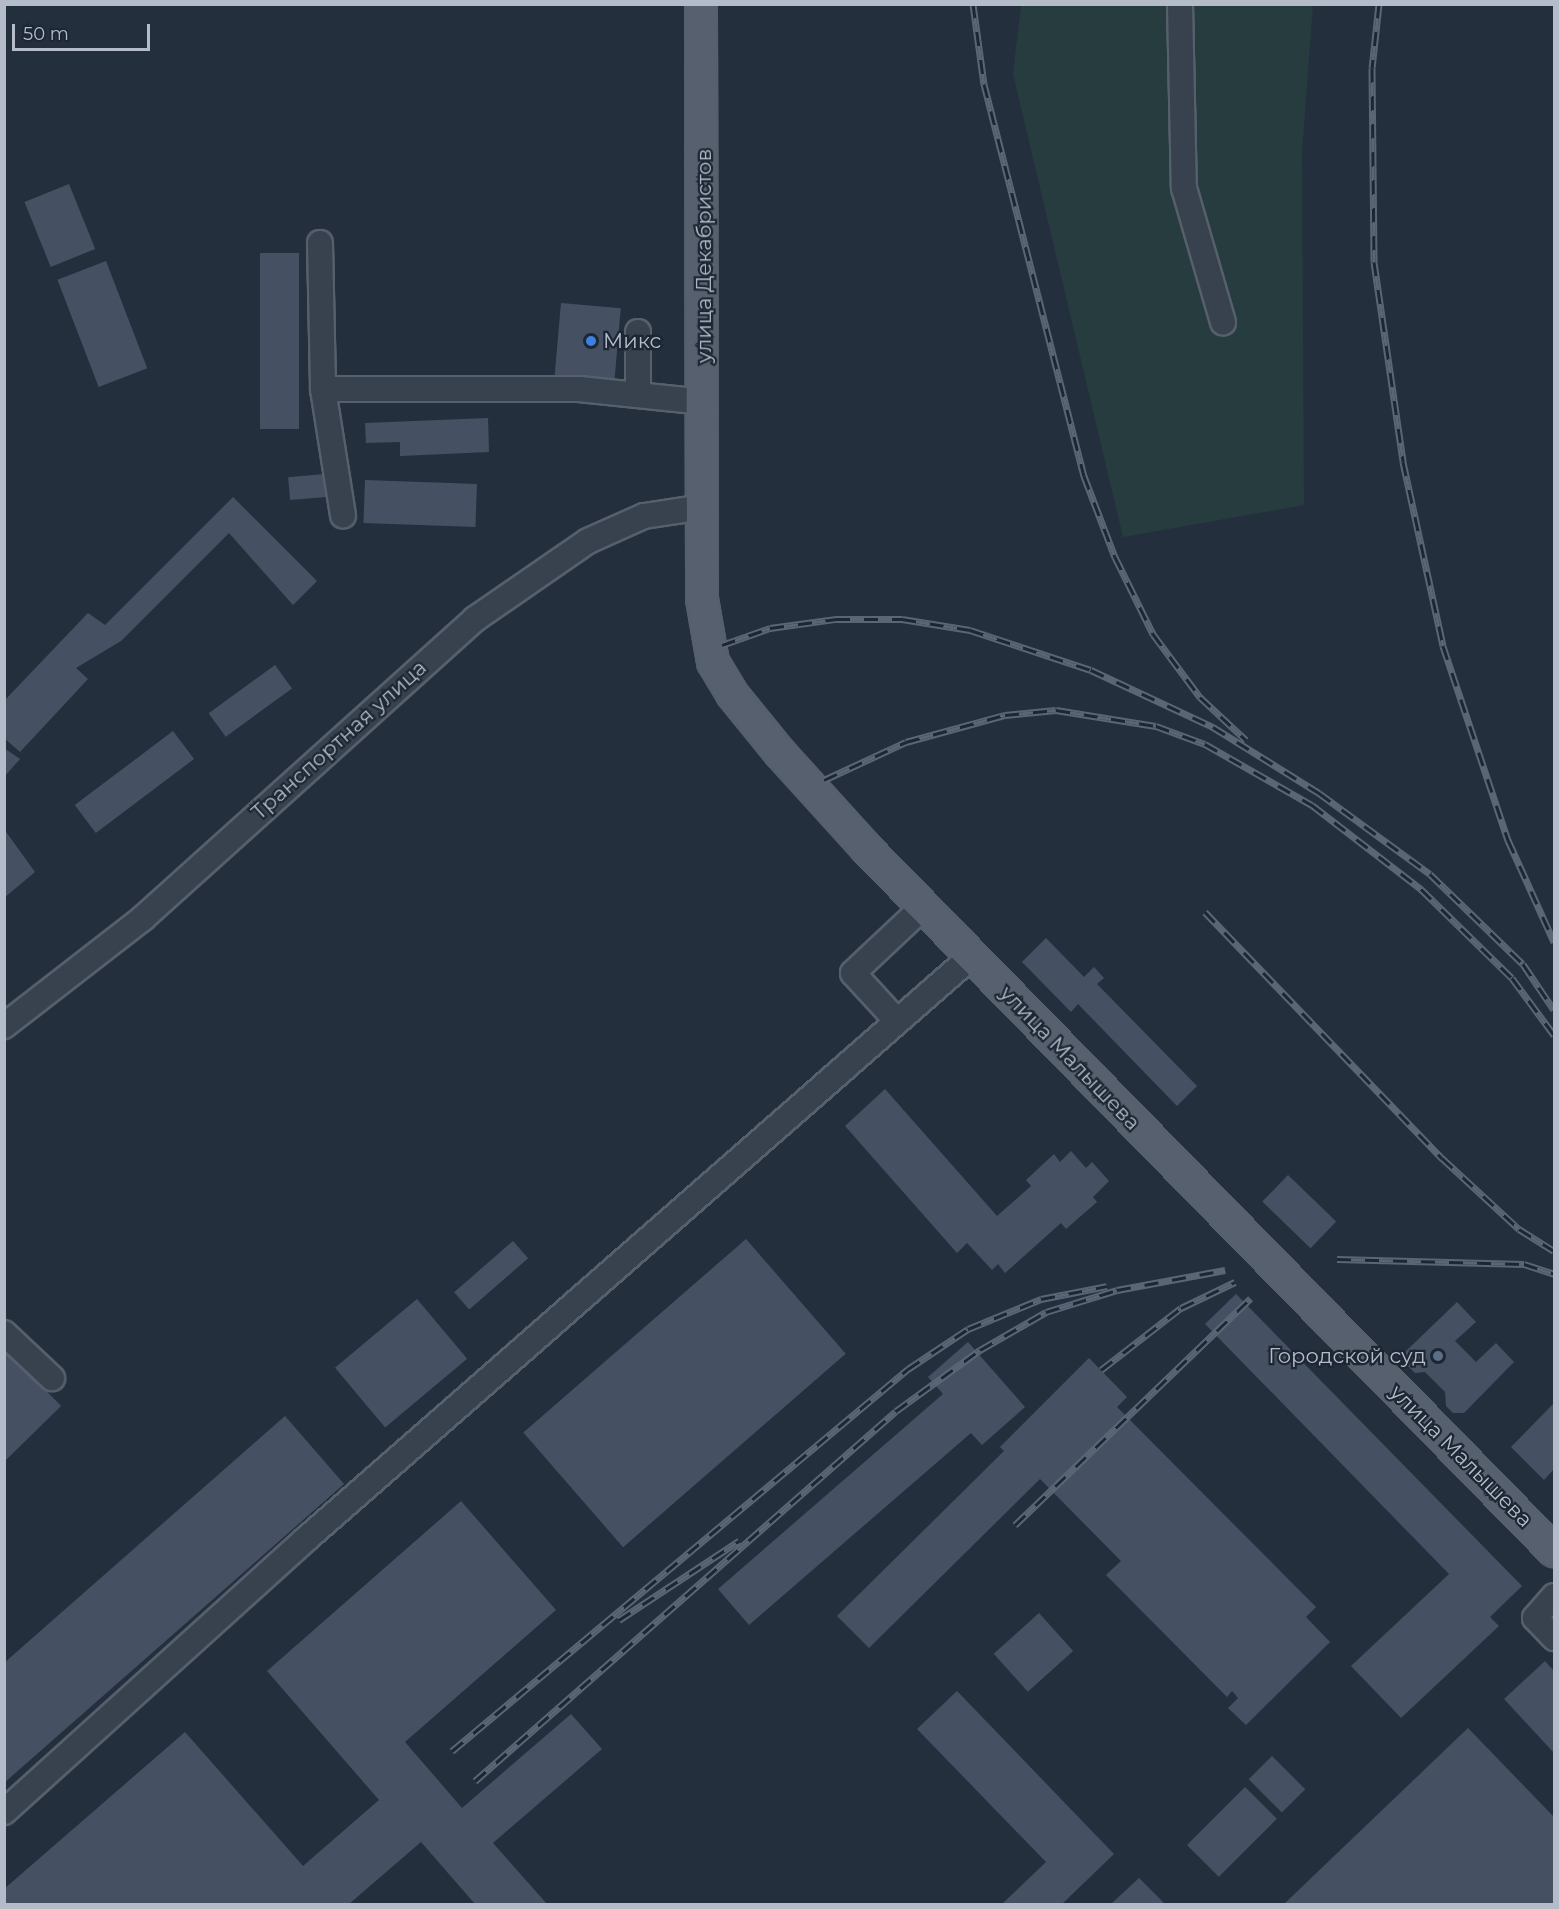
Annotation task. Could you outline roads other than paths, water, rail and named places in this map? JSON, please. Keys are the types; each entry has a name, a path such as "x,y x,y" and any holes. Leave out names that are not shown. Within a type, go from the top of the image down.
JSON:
{"main road":[{"name":"улица Декабристов","path":"702,5 704,507"},
{"name":"улица Малышева","path":"704,507 702,599 713,663 732,694 780,753 971,957 1554,1551"}],"street":[{"path":"1180,4 1184,188 1223,322"},
{"path":"320,243 322,389 343,515"},
{"path":"638,332 638,395"},
{"path":"322,389 579,389 704,402"},
{"name":"Транспортная улица","path":"4,1026 143,918 475,619 588,541 644,516 704,507"},
{"path":"897,1021 853,973 923,907"},
{"path":"4,1812 305,1540 971,957"},
{"path":"4,1333 52,1378"},
{"path":"1554,1596 1535,1618 1554,1638"}],"railway":[{"path":"973,4 984,84 1084,476 1115,557 1153,634 1200,697 1246,740"},
{"path":"1379,4 1372,68 1374,262 1403,462 1443,646 1508,840 1554,942"},
{"path":"722,645 770,628 836,619 902,619 970,630 1091,670 1213,727 1319,793 1430,874 1523,964 1554,1010"},
{"path":"824,780 906,742 1005,715 1056,710 1156,726 1205,744 1312,805 1421,889 1512,978 1554,1035"},
{"path":"1205,912 1442,1158 1519,1229 1554,1251"},
{"path":"1337,1259 1524,1264 1554,1274"},
{"path":"475,1781 896,1411 980,1350 1046,1312 1117,1290 1225,1270"},
{"path":"1101,1370 1181,1308 1235,1282"},
{"path":"452,1751 908,1369 968,1329 1041,1299 1107,1286"},
{"path":"1015,1525 1251,1298"},
{"path":"619,1620 739,1541"}],"place":[{"name":"Микс","path":"591,341"},
{"name":"Городской суд","path":"1438,1356"}]}
